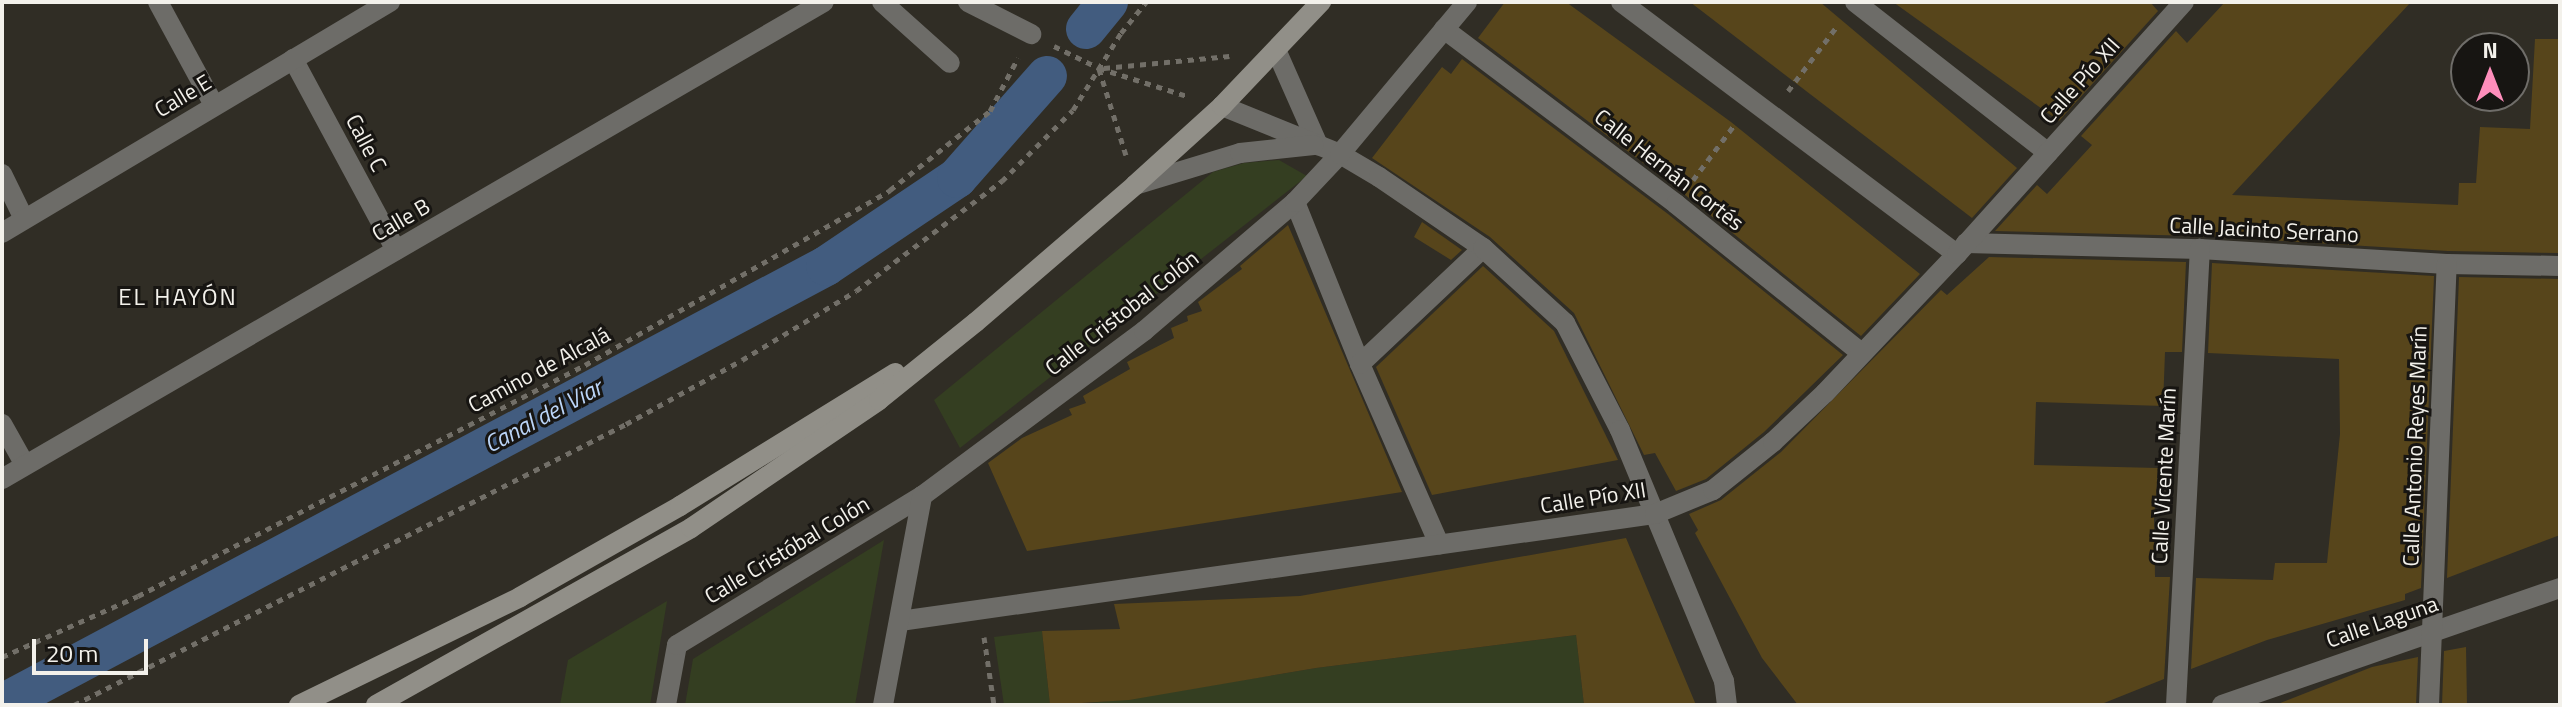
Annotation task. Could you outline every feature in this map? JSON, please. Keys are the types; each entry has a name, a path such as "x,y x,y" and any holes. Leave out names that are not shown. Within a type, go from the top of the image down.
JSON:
{"main road":[{"path":"376,705 691,528 879,400 976,322 1135,185 1277,52 1321,2"},
{"path":"299,705 520,597 680,506 976,322"}],"street":[{"path":"158,2 214,105"},
{"name":"Calle E","path":"2,233 390,2"},
{"name":"Calle B","path":"2,479 824,2"},
{"path":"882,2 950,63"},
{"path":"968,2 1031,34"},
{"name":"Calle Cristobal Colón","path":"922,496 1144,331 1295,202 1340,154 1467,2"},
{"path":"1621,2 1771,114 1961,248"},
{"name":"Calle Pío XII","path":"900,621 1655,514 1713,490 1773,442 1961,248 2184,2"},
{"path":"1850,8 2048,153"},
{"name":"Calle Hernán Cortés","path":"1444,29 1676,204 1860,352"},
{"path":"1277,52 1318,145"},
{"name":"Calle C","path":"293,59 396,250"},
{"path":"1222,106 1340,154 1439,215 1483,248 1565,323 1620,430 1724,681 1727,705"},
{"path":"1135,185 1240,153 1318,145"},
{"path":"2,174 24,219"},
{"path":"1295,202 1360,364 1439,544"},
{"path":"1360,364 1483,248"},
{"name":"Calle Jacinto Serrano","path":"1961,248 2200,249 2447,264 2560,266"},
{"name":"Calle Vicente Marín","path":"2176,705 2200,249"},
{"name":"Calle Antonio Reyes Marín","path":"2429,705 2447,264"},
{"path":"2,424 25,465"},
{"path":"883,705 922,496"},
{"name":"Calle Cristóbal Colón","path":"666,705 677,645 922,496"},
{"name":"Calle Laguna","path":"2222,705 2431,630 2560,588"},
{"path":"1724,681 1744,705"}],"path":[{"path":"74,705 626,424 742,360 856,291 1002,181 1073,110 1146,2"},
{"path":"1771,114 1850,8"},
{"path":"1031,34 1099,68 1222,106"},
{"name":"Camino de Alcalá","path":"2,657 138,596 585,365 890,190 990,111 1031,34"},
{"path":"1099,68 1277,52"},
{"path":"1099,68 1135,185"},
{"path":"1676,204 1752,100"},
{"path":"980,608 994,705"}],"green space":[{"path":"1279,160 1307,176 960,448 934,400 1213,172 1244,163"},
{"path":"884,540 855,705 685,705 693,659"},
{"path":"667,601 650,705 560,705 568,660"},
{"path":"1042,631 1050,705 1004,705 994,637"},
{"path":"1576,635 1584,705 1068,705 1129,699 1316,668"}],"building":[{"path":"1505,2 1566,2 1731,122 1920,274 1861,336 1684,194 1478,38"},
{"path":"1690,2 1820,2 2017,168 1972,218"},
{"path":"1893,2 2150,2 2158,11 2059,121"},
{"path":"2225,2 2411,2 2232,195 2458,205 2459,183 2476,183 2480,127 2530,129 2535,39 2560,39 2560,253 2448,251 2200,236 1995,231 2037,185 2047,194 2092,145 2081,136 2176,31 2187,43"},
{"path":"1462,59 1668,214 1843,355 1764,432 1706,479 1676,491 1655,453 1644,455 1574,313 1490,237 1372,158 1442,67 1451,74"},
{"path":"1422,222 1462,250 1451,260 1414,237"},
{"path":"1288,225 1402,492 1027,551 988,463 1022,438 1072,415 1069,409 1086,403 1083,396 1130,369 1127,362 1174,338 1171,328 1188,321 1187,316 1202,311 1198,302 1242,269 1240,266"},
{"path":"1989,257 2186,262 2182,352 2165,352 2163,406 2036,402 2034,465 2158,468 2154,520 2155,577 2170,577 2164,679 2099,705 1798,705 1762,658 1695,533 1698,530 1689,514 1721,500 1781,452 1941,290 1947,295"},
{"path":"2212,263 2434,276 2421,588 2405,594 2405,600 2267,640 2191,669 2196,578 2273,580 2275,563 2327,563 2340,434 2339,359 2208,353"},
{"path":"1483,266 1554,331 1618,460 1432,495 1376,367"},
{"path":"2459,277 2560,279 2560,535 2447,578"},
{"path":"1626,538 1696,705 1584,705 1576,635 1316,668 1129,700 1050,705 1042,631 1120,629 1114,604 1300,596"},
{"path":"2466,647 2467,705 2442,705 2444,651"},
{"path":"2418,657 2416,705 2275,705 2372,667"}],"waterway":[{"name":"Canal del Viar","path":"1086,29 1108,2"},
{"name":"Canal del Viar","path":"2,704 826,266 957,178 1047,76"}],"district":[{"name":"EL HAYÓN","path":"178,297"}]}
